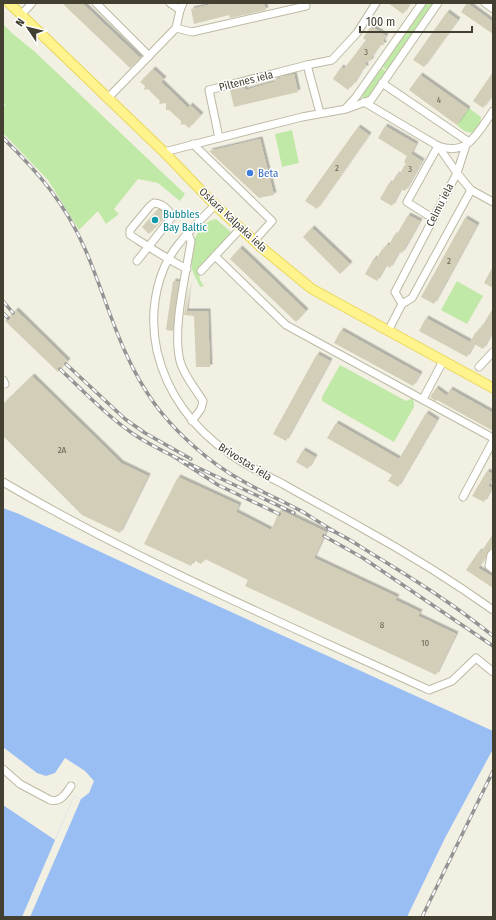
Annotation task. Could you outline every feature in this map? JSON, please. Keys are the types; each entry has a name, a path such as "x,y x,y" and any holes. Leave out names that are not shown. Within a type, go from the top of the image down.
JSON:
{"main road":[{"name":"Oskara Kalpaka iela","path":"9,3 164,152 215,205 312,290 493,388"}],"street":[{"path":"22,15 32,3"},
{"path":"96,3 149,56"},
{"path":"108,98 176,28 181,6 170,3"},
{"path":"176,28 192,32 306,6 305,3"},
{"path":"320,114 307,66 332,60 357,32 376,3"},
{"path":"346,109 422,3"},
{"path":"164,152 346,109 371,100 438,3"},
{"path":"485,3 493,9"},
{"name":"Piltenes iela","path":"219,138 209,90 307,66"},
{"path":"382,83 468,143"},
{"path":"364,102 438,146 448,150 457,149 468,143"},
{"path":"493,111 468,143 457,173 472,190 493,202"},
{"path":"193,144 272,221 255,240"},
{"path":"434,219 407,202 438,146"},
{"name":"Celmu iela","path":"402,304 395,292 457,173 438,146"},
{"path":"388,330 402,304 412,298 472,190"},
{"path":"137,261 149,247 172,217 171,214 159,203 154,203 150,206 130,230 130,235 149,247 168,259 187,269"},
{"name":"Brīvostas iela","path":"215,205 188,234 168,259 156,294 153,324 155,340 160,363 169,387 180,406 208,437 231,455 384,540 493,610"},
{"path":"200,271 241,228"},
{"path":"188,234 191,241 177,338 180,361 189,381 203,401 201,409 192,421"},
{"path":"215,256 286,325 422,399 493,440 463,497"},
{"path":"479,367 493,352"},
{"path":"422,399 443,361"},
{"path":"3,482 57,514 193,581 429,690 452,681 476,658 493,672"},
{"path":"493,553 491,555 489,566 493,569"},
{"path":"3,769 20,784 53,801 60,799 71,786"}],"green space":[{"path":"426,3 436,3 388,71 381,66"},
{"path":"3,24 34,51 185,194 180,201 158,183 138,179 114,209 119,214 106,224 98,211 79,230 48,180 3,133 3,106 6,105 3,103"},
{"path":"380,67 387,72 368,98 363,98 361,95"},
{"path":"469,108 481,117 479,128 473,132 461,129 457,125"},
{"path":"292,130 299,163 282,167 275,134"},
{"path":"216,219 232,233 198,269 200,280 204,286 200,287 192,269 191,262 193,246 198,232 203,226"},
{"path":"457,281 483,296 467,324 441,310"},
{"path":"340,365 406,401 412,398 414,407 394,442 322,401 322,397"}],"water":[{"path":"3,508 493,731 493,749 445,838 407,917 3,917 3,805 55,840 74,796 81,799 89,793 94,781 85,771 65,758 55,773 46,776 37,773 3,747"}],"pier":[{"path":"74,796 81,799 30,917 22,917"}],"building":[{"path":"62,3 82,3 140,58 130,68"},
{"path":"217,3 264,3 266,10 230,18 229,15 194,24 191,9"},
{"path":"388,3 410,3 403,14"},
{"path":"467,3 493,22 493,34 461,12"},
{"path":"447,12 458,20 424,67 413,60"},
{"path":"371,26 386,36 383,41 384,45 380,45 371,58 371,61 365,62 366,68 363,68 353,85 351,85 348,90 333,79 341,67 344,69 366,40 363,38"},
{"path":"153,69 164,79 161,82 188,108 190,105 201,115 189,128 184,124 181,125 181,121 169,110 166,110 166,103 159,104 160,101 148,89 144,90 145,86 140,82"},
{"path":"493,72 493,95 483,108 473,101"},
{"path":"294,74 298,92 234,107 230,90 244,86 245,90 274,82 274,80 280,77"},
{"path":"420,75 468,109 457,125 409,90"},
{"path":"385,126 416,144 411,154 422,161 405,191 401,189 392,206 380,199 389,183 391,184 397,174 399,175 406,163 404,163 407,156 378,138"},
{"path":"358,127 369,135 317,209 305,201"},
{"name":"Beta","path":"260,139 274,195 259,198 209,151"},
{"name":"Bubbles Bay Baltic","path":"158,209 166,216 149,234 142,227"},
{"path":"408,215 420,221 402,253 399,252 390,268 386,265 377,281 365,274 374,258 376,260 382,249 383,250 386,245 389,246 394,235 396,236"},
{"path":"465,218 477,225 434,304 421,297"},
{"path":"312,228 350,264 340,274 303,237"},
{"path":"240,248 306,311 296,322 230,259"},
{"path":"493,266 493,288 484,283"},
{"path":"173,281 179,282 173,331 166,330"},
{"path":"189,283 186,311 208,311 210,367 196,367 194,316 184,315"},
{"path":"493,308 493,331 483,349 474,344 467,357 419,331 426,318 470,342 476,332 477,333 480,327 481,328"},
{"path":"16,310 68,361 58,372 5,321"},
{"path":"341,330 420,374 413,386 334,343"},
{"path":"317,354 330,361 286,441 273,434"},
{"path":"32,376 121,463 148,476 120,533 82,515 3,436 3,404"},
{"path":"436,388 447,396 450,389 493,413 493,431 430,397"},
{"path":"426,413 437,420 398,487 388,481 392,475 327,438 336,423 399,459"},
{"path":"303,450 315,457 308,469 296,462"},
{"path":"487,471 493,474 488,486 492,488 484,502 472,496"},
{"path":"178,477 239,505 236,512 271,530 280,510 326,532 314,558 397,597 395,600 420,612 418,616 456,634 436,675 245,586 248,580 205,559 201,564 194,560 191,566 144,544"},
{"path":"493,534 493,546 487,552 486,557 478,568 493,577 493,588 466,570 479,551 481,552"}],"railway":[{"path":"3,138 28,163 50,189 69,217 85,249 115,328 132,366 154,403 169,422 206,457 235,477 303,512 334,531"},
{"path":"3,301 13,313"},
{"path":"3,313 8,318"},
{"path":"66,364 125,419 145,433 191,459"},
{"path":"60,369 127,430 142,440 173,456"},
{"path":"279,514 218,485 173,456 294,513"},
{"path":"328,529 340,534 420,583 493,636"},
{"path":"324,536 363,558 493,646"},
{"path":"422,917 493,771"}],"place":[{"name":"Beta","path":"250,173"},
{"name":"Bubbles Bay Baltic","path":"155,220"}]}
